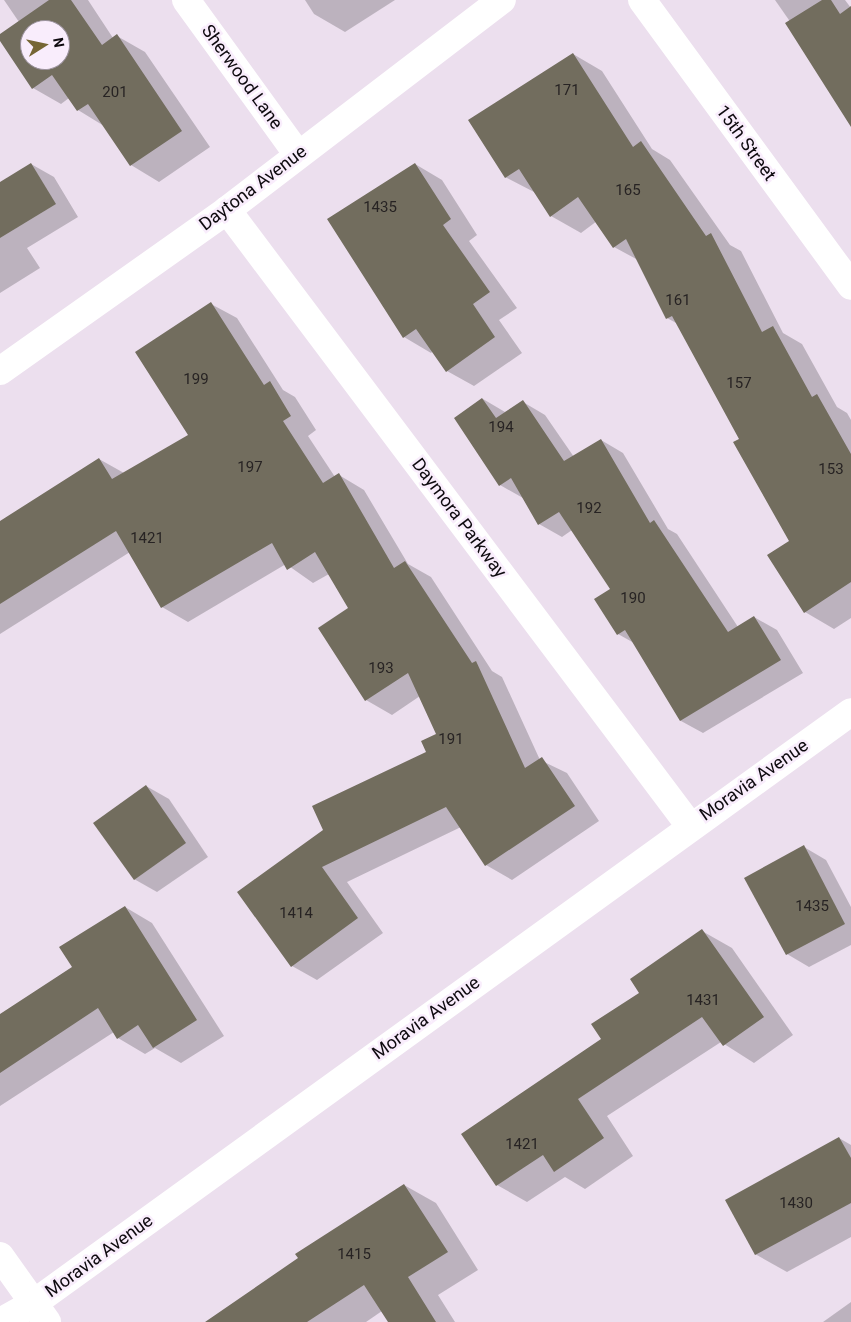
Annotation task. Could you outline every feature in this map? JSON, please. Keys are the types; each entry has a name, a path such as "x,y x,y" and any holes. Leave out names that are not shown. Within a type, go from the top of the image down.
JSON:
{"street":[{"name":"Sherwood Lane","path":"186,0 298,154"},
{"name":"Daytona Avenue","path":"0,371 227,210 502,0"},
{"name":"15th Street","path":"642,0 851,286"},
{"name":"Daymora Parkway","path":"227,210 690,826"},
{"name":"Moravia Avenue","path":"0,1322 41,1312 690,826 851,712"},
{"path":"0,1256 41,1312"}],"building":[{"path":"49,0 71,0 102,45 117,34 182,131 130,166 88,104 77,111 52,75 32,89 0,41 0,34 20,20 20,70 70,70 70,20 20,20"},
{"path":"822,0 831,0 840,14 851,6 851,127 785,23"},
{"path":"573,53 633,147 641,141 706,236 711,233 762,332 773,326 812,397 817,394 851,454 851,582 804,613 767,555 789,541 733,442 739,439 672,316 666,319 626,239 613,248 578,197 550,217 519,169 505,178 468,120"},
{"path":"31,163 56,204 0,238 0,182"},
{"path":"415,163 451,219 443,225 490,292 473,304 495,337 446,372 416,329 403,338 327,219"},
{"path":"211,302 264,385 270,381 291,416 283,421 323,483 339,473 394,568 405,561 472,663 476,661 525,768 542,757 575,806 485,866 446,807 322,867 358,918 291,967 237,892 323,830 312,806 426,752 421,741 436,734 408,673 365,701 318,628 348,608 315,552 287,570 272,543 161,608 116,531 0,604 0,521 99,458 112,479 188,435 135,352"},
{"path":"482,398 496,418 523,400 564,461 601,439 650,523 654,520 728,632 754,616 781,660 680,721 625,630 617,635 594,599 610,589 559,512 538,525 511,478 499,486 454,418"},
{"path":"146,785 186,843 134,880 93,823"},
{"path":"804,845 845,924 786,955 744,878"},
{"path":"125,906 197,1020 153,1048 138,1025 117,1039 98,1008 0,1073 0,1014 72,967 59,947"},
{"path":"702,929 764,1017 723,1046 702,1017 578,1099 604,1138 554,1172 543,1155 496,1186 461,1134 601,1039 591,1024 639,993 630,979"},
{"path":"839,1137 851,1158 851,1203 755,1255 725,1200"},
{"path":"404,1184 448,1252 408,1277 436,1322 388,1322 364,1285 307,1322 205,1322 298,1258 295,1254"}]}
